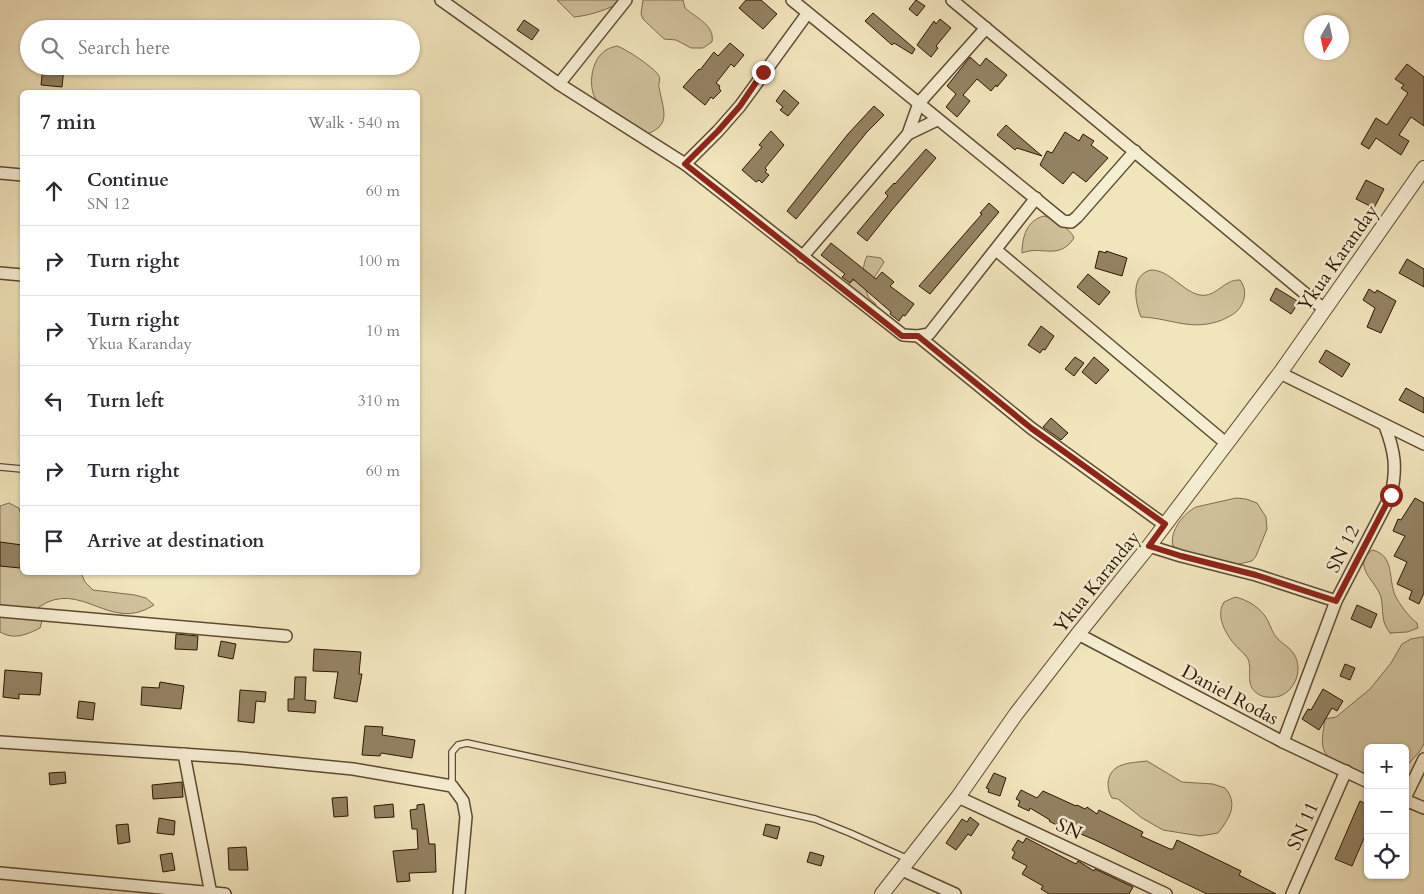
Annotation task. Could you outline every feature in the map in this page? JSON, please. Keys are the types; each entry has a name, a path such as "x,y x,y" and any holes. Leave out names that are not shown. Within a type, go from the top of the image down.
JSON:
{"street":[{"path":"441,0 560,84 685,164 902,336 929,334 1036,198"},
{"path":"560,84 626,0"},
{"path":"792,0 1063,221 1071,222 1134,151"},
{"path":"952,0 1325,310"},
{"path":"685,164 740,106 808,14"},
{"path":"802,257 908,134 919,103 986,28"},
{"path":"908,134 937,120"},
{"name":"Ykua Karanday","path":"882,894 958,797 1016,714 1227,444 1325,310 1424,168"},
{"path":"0,173 20,175"},
{"path":"996,250 1227,444"},
{"path":"0,273 20,275"},
{"path":"918,336 1031,428 1165,524"},
{"path":"1280,373 1424,444"},
{"name":"SN 12","path":"1283,742 1336,601 1391,495 1395,477 1395,457 1385,426"},
{"path":"1149,546 1256,575 1336,601"},
{"path":"0,611 286,636"},
{"name":"Daniel Rodas","path":"1078,634 1283,742 1364,780"},
{"path":"0,742 241,758 353,769 452,786 463,801 466,817 459,894"},
{"path":"184,754 211,893"},
{"path":"1409,791 1424,759"},
{"name":"SN 11","path":"1292,894 1346,771"},
{"name":"SN","path":"958,797 1166,894"},
{"path":"1409,801 1424,808"},
{"path":"906,865 955,894"},
{"path":"0,873 225,894"}],"lane":[{"path":"0,467 20,469"},
{"path":"452,786 452,752 458,745 467,743 815,819 850,833 906,865"}],"shaded area":[{"path":"557,0 625,0 601,11 574,17"},
{"path":"643,0 683,0 685,8 708,26 711,31 712,42 703,48 691,48 676,40 664,39 643,19 641,14"},
{"path":"617,46 646,64 660,77 659,86 664,110 663,122 659,127 644,135 597,101 592,89 592,74 597,60 606,50"},
{"path":"1044,216 1061,224 1074,238 1068,245 1056,251 1029,251 1022,253 1024,235 1033,221"},
{"path":"867,256 881,258 884,262 866,291 869,298 876,304 875,306 848,287 850,282 859,277 863,271"},
{"path":"1151,270 1164,273 1188,290 1200,295 1211,294 1229,282 1240,280 1245,293 1244,299 1241,306 1230,316 1222,320 1200,325 1141,317 1136,297 1137,283 1144,273"},
{"path":"1236,498 1257,503 1266,517 1267,529 1252,561 1235,565 1178,550 1173,546 1173,534 1178,523 1191,510 1196,507"},
{"path":"9,503 19,508 20,575 82,575 85,582 93,590 135,595 146,598 154,605 138,612 123,613 109,611 82,601 54,600 39,607 43,617 40,628 20,636 10,636 0,632 0,506"},
{"path":"1372,550 1379,553 1388,562 1395,595 1417,623 1418,628 1407,632 1390,633 1385,625 1381,597 1364,568 1366,556"},
{"path":"1235,597 1259,609 1273,632 1288,647 1297,660 1298,672 1294,684 1286,693 1280,696 1266,697 1254,690 1250,682 1248,659 1224,628 1221,608 1224,602"},
{"path":"1424,637 1424,744 1420,751 1409,763 1409,744 1364,744 1364,774 1336,762 1330,758 1323,748 1325,719 1336,717 1370,689 1391,663 1402,644 1411,639"},
{"path":"1147,761 1182,782 1213,784 1225,788 1229,794 1232,806 1229,817 1218,833 1200,836 1163,830 1142,818 1118,799 1112,798 1108,783 1113,771 1117,767 1128,763"}],"building":[{"path":"746,0 761,0 777,14 763,29 739,8"},
{"path":"916,0 925,6 917,16 909,9"},
{"path":"873,13 915,49 912,54 894,43 892,45 865,21"},
{"path":"940,19 951,28 936,46 938,48 931,57 917,45 934,21 936,24"},
{"path":"524,20 539,30 532,40 517,30"},
{"path":"730,43 744,55 734,67 731,64 716,83 720,86 721,91 713,99 711,97 705,105 683,87 714,52 718,56"},
{"path":"970,57 980,66 986,58 1007,75 991,91 977,79 963,95 970,101 957,117 946,107 956,94 947,86"},
{"path":"1407,64 1424,77 1424,126 1411,117 1399,135 1409,141 1401,155 1376,138 1369,149 1361,144 1376,118 1387,125 1408,93 1401,88 1404,85 1395,79"},
{"path":"42,75 63,75 62,87 41,85"},
{"path":"784,90 799,103 788,116 780,110 783,107 776,101"},
{"path":"874,106 884,115 867,132 796,219 787,211 848,134"},
{"path":"1006,125 1042,156 1017,148 1015,150 997,135"},
{"path":"771,131 784,145 765,168 767,170 765,172 769,175 762,183 759,180 756,182 742,170 762,147 759,145"},
{"path":"1065,132 1079,141 1083,134 1094,141 1091,145 1108,158 1086,182 1073,172 1063,184 1040,165 1047,151 1052,153"},
{"path":"926,149 936,158 867,241 857,233 888,196 885,193"},
{"path":"1366,180 1384,189 1374,208 1356,199"},
{"path":"989,203 999,212 930,294 919,286 982,214 980,213"},
{"path":"831,243 876,279 882,272 894,282 890,286 914,304 905,316 903,315 899,321 853,279 850,283 842,277 845,274 821,255"},
{"path":"1099,251 1106,253 1106,251 1127,258 1122,276 1095,268"},
{"path":"1407,259 1424,269 1424,287 1399,273"},
{"path":"1088,274 1110,292 1099,305 1077,287"},
{"path":"1276,288 1299,302 1291,314 1270,300"},
{"path":"1369,289 1375,293 1377,290 1396,301 1381,333 1367,327 1375,308 1363,300"},
{"path":"1041,326 1054,336 1045,350 1043,349 1040,353 1028,345"},
{"path":"1326,350 1350,364 1342,377 1319,362"},
{"path":"1075,357 1084,363 1074,376 1065,369"},
{"path":"1094,357 1109,370 1096,384 1082,372"},
{"path":"1406,388 1424,398 1424,413 1399,400"},
{"path":"1051,418 1068,433 1061,440 1043,427"},
{"path":"1415,498 1424,503 1424,593 1419,604 1409,599 1412,591 1397,584 1407,562 1394,556 1405,536 1393,531 1398,519 1401,520"},
{"path":"0,542 20,545 20,568 0,566"},
{"path":"1357,605 1377,614 1371,628 1351,619"},
{"path":"176,634 198,636 197,650 175,649"},
{"path":"221,641 236,644 233,659 218,656"},
{"path":"314,649 361,652 359,674 362,674 357,702 334,698 338,672 313,671"},
{"path":"1345,664 1355,668 1350,680 1340,676"},
{"path":"5,670 42,673 40,695 19,694 19,699 3,697"},
{"path":"295,677 306,677 305,700 316,701 315,713 288,711 288,699 294,699"},
{"path":"160,682 184,686 181,709 141,705 142,687 159,688"},
{"path":"1323,689 1343,701 1337,711 1332,708 1319,730 1302,719 1308,709 1311,710"},
{"path":"240,690 266,692 265,702 256,701 254,723 238,721"},
{"path":"79,701 95,703 93,720 77,718"},
{"path":"365,726 383,727 382,735 415,740 412,758 381,753 380,756 362,755"},
{"path":"65,772 66,783 50,785 49,773"},
{"path":"994,773 1006,778 1000,796 988,792 989,789 986,788"},
{"path":"182,782 183,797 153,799 152,785"},
{"path":"1021,790 1037,798 1043,791 1076,806 1085,809 1087,807 1097,814 1099,810 1143,832 1141,836 1170,849 1173,849 1177,840 1241,871 1239,875 1276,894 1207,894 1095,840 1076,832 1075,835 1030,808 1029,811 1018,806 1020,801 1016,799"},
{"path":"347,797 348,816 334,817 332,798"},
{"path":"1360,801 1364,803 1364,838 1352,866 1335,859"},
{"path":"393,804 394,817 375,818 374,806"},
{"path":"424,804 429,844 435,844 436,872 409,873 410,881 397,882 393,851 418,849 417,829 412,829 410,810 417,809 417,805"},
{"path":"970,817 979,824 971,836 968,834 956,850 946,843 962,819 967,822"},
{"path":"159,818 175,821 174,835 157,833"},
{"path":"128,824 130,842 118,844 116,825"},
{"path":"766,824 780,827 777,839 763,835"},
{"path":"1026,838 1076,864 1078,861 1094,871 1095,869 1133,887 1129,894 1049,894 1041,889 1043,886 1022,874 1027,866 1012,858 1015,852 1012,850 1018,840 1023,843"},
{"path":"246,847 248,870 229,870 228,848"},
{"path":"810,852 824,856 821,866 807,862"},
{"path":"172,853 175,870 163,872 160,855"}],"route":[{"path":"763,72 740,106 685,164 902,336 918,336 1031,428 1165,524 1149,546 1256,575 1336,601 1391,495"}]}
